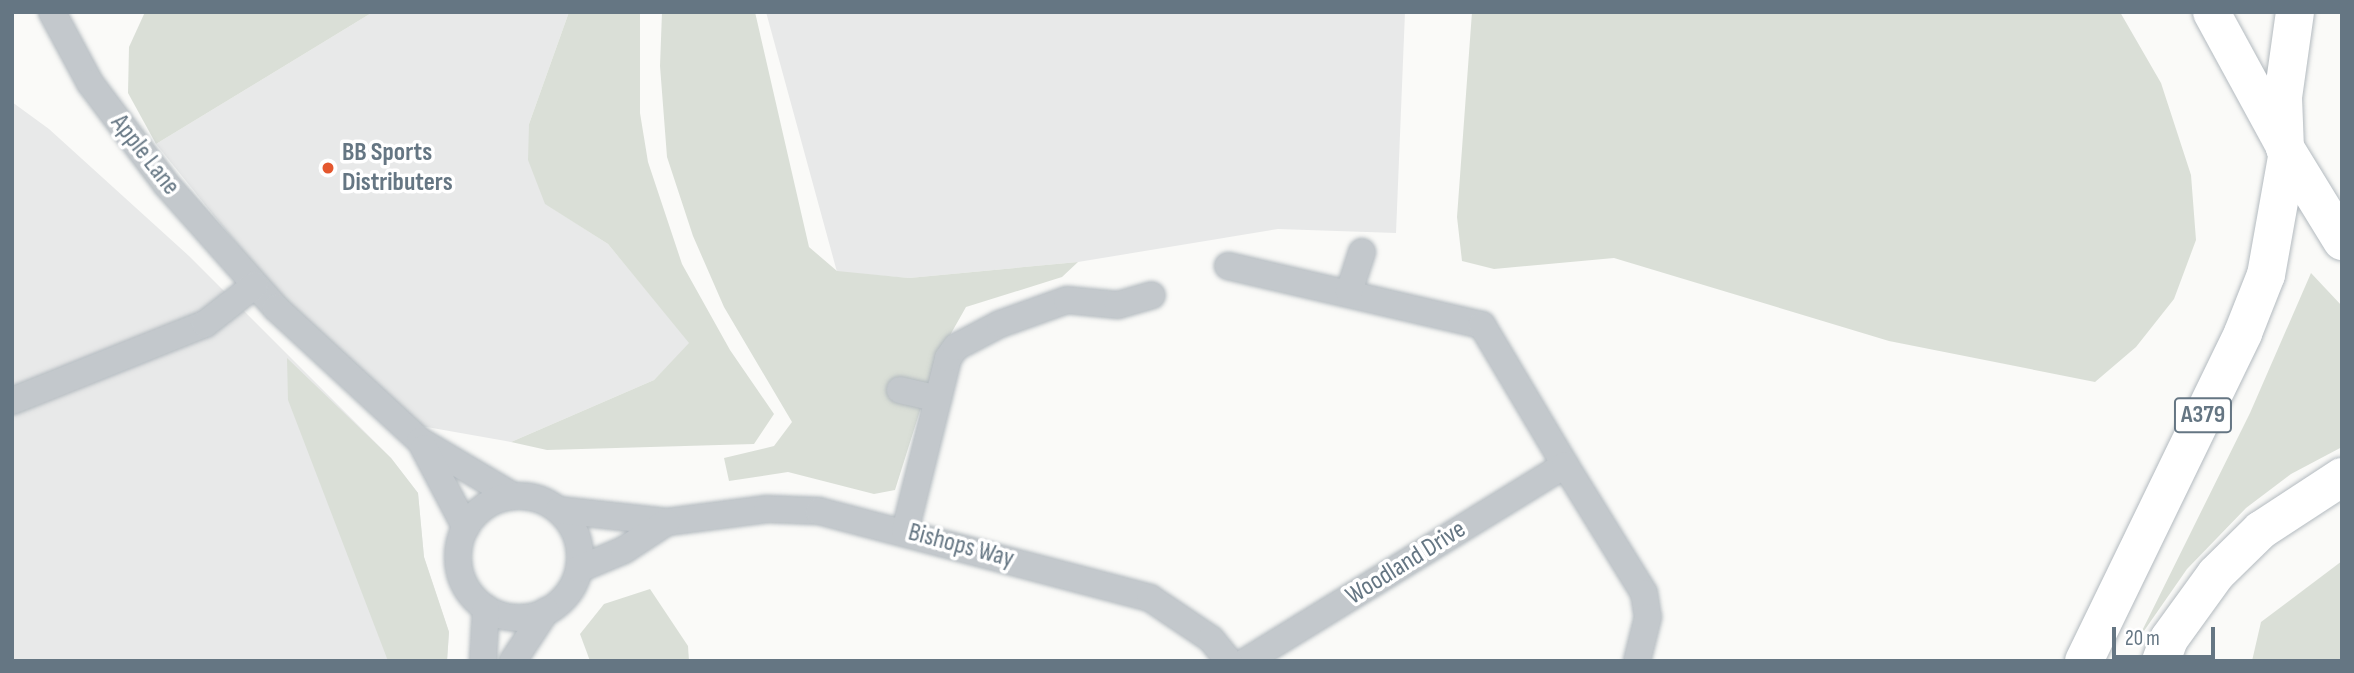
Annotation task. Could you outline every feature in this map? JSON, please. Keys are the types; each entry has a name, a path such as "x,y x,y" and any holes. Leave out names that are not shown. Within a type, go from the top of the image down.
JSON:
{"main road":[{"path":"2211,12 2286,153 2342,241"},
{"path":"2286,153 2283,97 2295,12"},
{"name":"A379","path":"2084,661 2247,321 2268,265 2286,153"},
{"path":"2161,661 2169,639 2216,573 2261,530 2342,477"}],"street":[{"name":"Apple Lane","path":"52,12 90,83 166,184 255,285 420,441 513,496"},
{"path":"1349,292 1362,252"},
{"path":"1228,266 1482,325 1564,465 1644,593 1648,617 1637,661"},
{"path":"12,401 205,324 255,285"},
{"path":"905,531 948,358 969,337 1067,300 1118,305 1152,295"},
{"path":"900,390 938,399"},
{"name":"Apple Lane","path":"420,441 445,480 466,528"},
{"name":"Woodland Drive","path":"1247,661 1564,465"},
{"path":"513,661 546,611 570,592 579,569 576,532 559,510 528,496 513,496 488,504 466,528 458,553 460,573 468,591 486,608 519,618 546,611"},
{"name":"Bishops Way","path":"559,510 667,522 767,509 819,511 905,531 1150,597 1201,631 1229,661"},
{"name":"Bishops Way","path":"579,569 624,550 667,522"},
{"path":"483,661 486,608"}],"shaded area":[{"path":"145,12 373,12 156,144 128,93 129,47"},
{"path":"373,12 569,12 529,124 546,204 608,244 690,343 654,380 511,442 421,426 275,291 156,144"},
{"path":"569,12 640,12 640,113 648,162 682,264 730,350 774,414 754,444 547,450 511,442 654,380 689,343 608,244 545,204 528,160 529,124"},
{"path":"662,12 755,12 809,247 837,271 909,278 1078,262 1062,277 966,307 936,360 895,490 874,494 788,472 729,481 724,458 774,446 792,422 724,307 693,236 667,157 660,66"},
{"path":"766,12 1405,12 1396,233 1278,229 1078,262 909,278 837,272"},
{"path":"1472,12 2120,12 2161,83 2191,175 2196,240 2174,299 2136,347 2095,382 1889,341 1614,258 1494,269 1462,261 1457,217"},
{"path":"12,102 49,129 189,256 391,458 418,493 424,557 449,632 447,661 12,661"},
{"path":"2311,273 2342,306 2342,447 2291,474 2246,508 2187,569 2137,641 2250,413"},
{"path":"287,358 391,458 418,493 424,557 449,632 447,661 388,661 288,400"},
{"path":"2342,561 2342,661 2252,661 2261,622"},
{"path":"650,589 688,646 689,661 590,661 580,634 604,604"}],"place":[{"name":"BB Sports Distributers","path":"328,168"}]}
